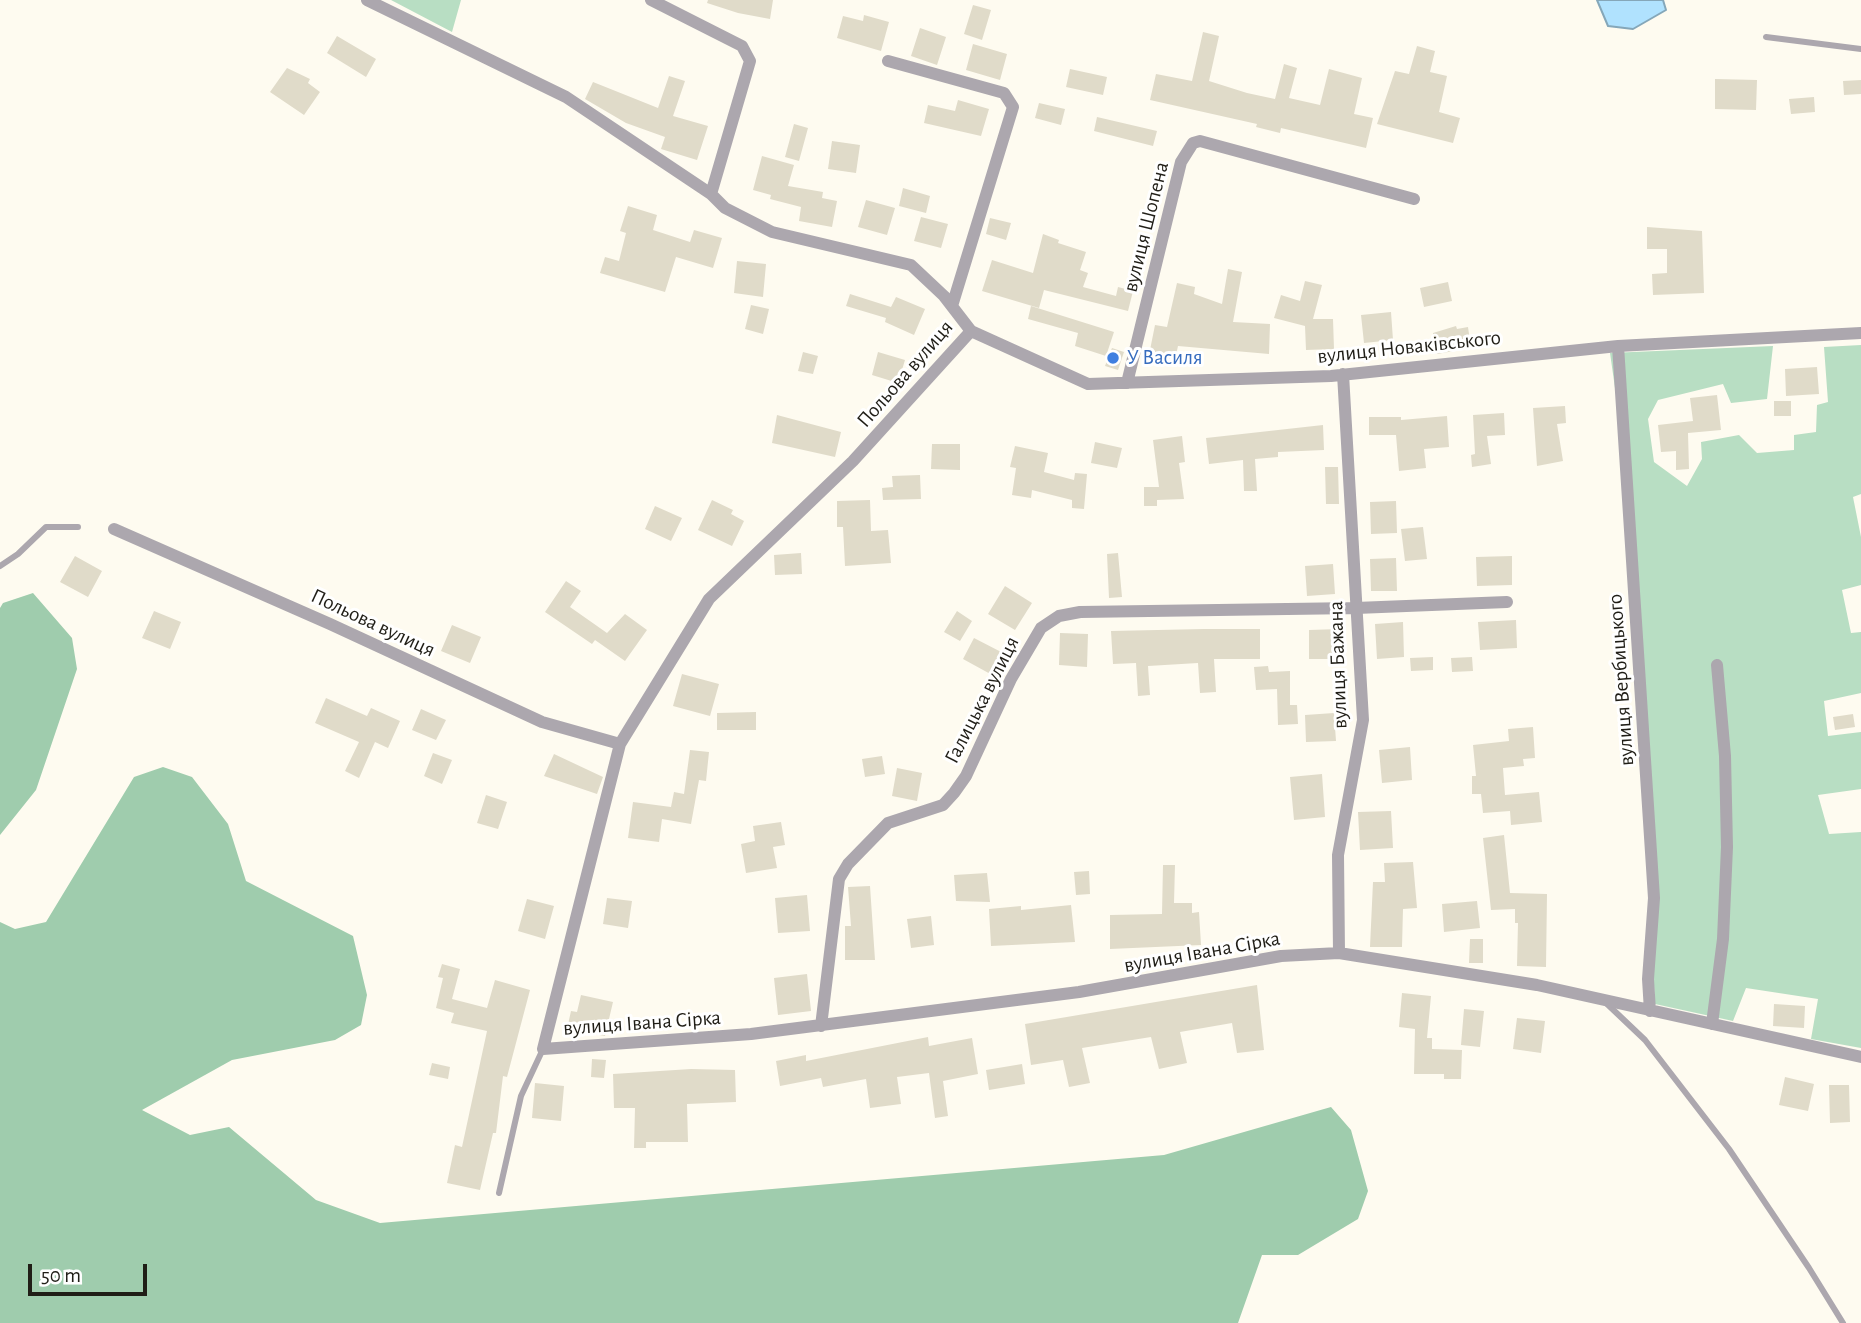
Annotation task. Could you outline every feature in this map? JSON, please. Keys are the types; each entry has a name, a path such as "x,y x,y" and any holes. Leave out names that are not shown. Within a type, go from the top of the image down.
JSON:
{"street":[{"name":"Польова вулиця","path":"368,0 566,97 711,194 725,208 772,232 911,265 952,306 971,331 853,461 709,599 620,744 543,1049"},
{"path":"651,0 742,46 750,61 711,194"},
{"path":"888,61 1004,93 1013,107 952,306"},
{"name":"вулиця Шопена","path":"1127,383 1181,162 1193,143 1200,141 1414,199"},
{"name":"вулиця Новаківського","path":"971,331 1088,384 1343,374 1618,346 1861,333"},
{"name":"вулиця Вербицького","path":"1618,346 1654,898 1648,979 1650,1011"},
{"name":"вулиця Бажана","path":"1339,953 1338,855 1363,720 1343,374"},
{"name":"Польова вулиця","path":"114,529 330,624 542,722 620,744"},
{"name":"Галицька вулиця","path":"821,1026 839,879 848,864 888,823 943,806 954,793 966,776 1011,679 1041,628 1059,616 1080,612 1356,608 1507,602"},
{"path":"1712,1024 1723,939 1727,848 1726,756 1717,665"},
{"name":"вулиця Івана Сірка","path":"543,1049 751,1034 821,1026 1079,992 1281,956 1339,953 1537,985 1861,1057"}],"lane":[{"path":"1766,37 1861,49"},
{"path":"0,566 18,554 46,527 78,527"},
{"path":"1603,1000 1646,1040 1729,1149 1843,1323"},
{"path":"499,1193 521,1096 543,1049"}],"green space":[{"path":"391,0 461,0 452,32"},
{"path":"1861,345 1861,494 1853,497 1861,537 1861,585 1842,590 1851,633 1861,632 1861,693 1824,701 1828,736 1861,732 1861,789 1818,795 1829,834 1861,832 1861,1048 1811,1039 1818,999 1746,988 1733,1021 1655,1004 1626,465 1610,353 1773,346 1767,399 1731,403 1723,384 1658,400 1648,419 1654,462 1687,486 1702,459 1701,442 1739,435 1757,453 1794,450 1794,435 1816,432 1817,405 1828,402 1824,347"},
{"path":"33,593 72,638 77,669 36,790 0,835 0,608 3,603"},
{"path":"163,767 192,777 228,824 246,881 353,936 367,995 361,1025 335,1040 232,1060 142,1110 190,1135 229,1127 316,1200 380,1223 1164,1155 1331,1107 1351,1130 1368,1191 1358,1219 1298,1255 1262,1255 1238,1323 0,1323 0,922 15,929 46,922 134,777"}],"water":[{"path":"1597,0 1663,0 1666,10 1633,29 1608,26"}],"building":[{"path":"708,0 773,0 770,19 738,13 707,3"},
{"path":"973,5 991,10 982,40 964,34"},
{"path":"864,15 889,22 881,51 837,38 843,16 863,21"},
{"path":"920,28 946,37 937,65 911,56"},
{"path":"1203,32 1219,36 1209,81 1247,93 1275,99 1284,64 1297,68 1289,98 1320,105 1329,69 1362,78 1354,114 1373,118 1366,148 1281,128 1280,133 1256,127 1257,124 1150,100 1156,74 1192,81"},
{"path":"337,36 376,59 366,77 327,53"},
{"path":"973,44 1007,54 1000,80 966,70"},
{"path":"1417,46 1435,51 1430,72 1447,76 1439,112 1460,118 1453,143 1377,124 1395,71 1409,74"},
{"path":"287,68 310,79 308,83 320,92 304,115 270,92"},
{"path":"1070,69 1107,77 1103,95 1066,87"},
{"path":"669,76 685,81 673,116 708,126 697,160 661,149 665,137 626,123 585,99 593,82 658,108"},
{"path":"1715,79 1757,80 1756,110 1715,109"},
{"path":"1861,80 1861,94 1844,95 1843,81"},
{"path":"1814,97 1815,112 1791,114 1789,99"},
{"path":"958,100 989,109 981,136 924,123 928,105 955,111"},
{"path":"1039,103 1065,109 1061,125 1035,118"},
{"path":"1097,117 1157,131 1153,146 1094,131"},
{"path":"794,124 808,128 799,161 785,157"},
{"path":"832,141 860,145 856,173 828,169"},
{"path":"762,156 794,165 788,186 823,192 822,198 837,201 832,227 799,221 801,207 770,199 771,195 753,190"},
{"path":"903,188 930,196 926,213 899,206"},
{"path":"866,200 895,208 887,235 858,227"},
{"path":"628,206 657,215 653,230 690,242 694,230 722,238 713,268 676,257 665,292 600,273 605,257 619,261 626,233 620,231"},
{"path":"921,217 948,224 941,248 914,241"},
{"path":"990,218 1011,223 1006,240 986,234"},
{"path":"1647,227 1702,231 1704,293 1653,295 1652,274 1667,273 1667,249 1647,249"},
{"path":"1043,234 1059,240 1058,243 1086,252 1080,270 1088,273 1083,287 1116,296 1118,287 1133,291 1128,311 1044,290 1039,308 982,291 992,260 1033,273"},
{"path":"737,261 766,264 763,297 734,293"},
{"path":"1228,269 1242,272 1233,322 1270,324 1269,354 1178,346 1175,360 1149,355 1155,325 1167,327 1177,283 1195,287 1194,294 1222,304"},
{"path":"1305,281 1322,285 1313,319 1333,319 1334,349 1306,350 1305,326 1274,318 1281,295 1300,301"},
{"path":"1448,282 1452,301 1424,307 1420,288"},
{"path":"850,294 891,307 896,297 925,309 914,335 885,322 886,318 846,306"},
{"path":"751,305 769,309 763,334 745,329"},
{"path":"1031,306 1114,332 1106,356 1075,346 1078,333 1028,319"},
{"path":"1391,312 1393,340 1364,343 1361,315"},
{"path":"1456,326 1457,329 1468,327 1471,348 1437,354 1433,333"},
{"path":"1112,348 1124,352 1118,370 1105,366"},
{"path":"803,352 818,356 813,374 798,371"},
{"path":"878,352 905,360 898,383 872,375"},
{"path":"1817,367 1819,394 1786,396 1785,369"},
{"path":"1717,395 1721,430 1688,433 1689,469 1676,470 1676,451 1661,452 1658,425 1693,421 1690,398"},
{"path":"1774,401 1791,401 1791,416 1774,416"},
{"path":"1565,406 1566,423 1557,424 1563,461 1537,466 1533,408"},
{"path":"1504,413 1505,435 1487,436 1491,464 1472,467 1471,455 1475,454 1473,415"},
{"path":"777,415 841,432 835,457 772,443"},
{"path":"1447,416 1449,447 1424,449 1426,468 1399,471 1396,435 1369,435 1369,417 1401,417 1401,420"},
{"path":"1323,425 1324,450 1278,452 1278,457 1255,459 1257,491 1244,491 1243,460 1209,464 1206,438"},
{"path":"1182,436 1185,462 1179,463 1184,499 1157,500 1157,506 1144,506 1144,487 1159,487 1153,440"},
{"path":"1095,442 1122,448 1117,468 1091,463"},
{"path":"932,444 960,444 960,470 931,469"},
{"path":"1015,446 1048,453 1044,472 1074,480 1075,473 1087,474 1084,509 1072,508 1072,500 1032,490 1031,498 1012,495 1016,468 1010,467"},
{"path":"1325,467 1338,467 1339,504 1326,504"},
{"path":"920,475 921,499 883,500 882,488 893,487 892,476"},
{"path":"712,500 733,510 731,514 744,521 732,546 698,530"},
{"path":"870,500 871,531 888,530 891,563 845,566 843,527 837,527 837,501"},
{"path":"1396,501 1397,533 1371,534 1370,502"},
{"path":"655,506 682,518 671,541 645,529"},
{"path":"1423,527 1427,559 1405,561 1401,529"},
{"path":"801,553 802,574 775,575 774,555"},
{"path":"1118,553 1122,597 1109,598 1107,554"},
{"path":"75,556 102,571 88,597 60,582"},
{"path":"1512,556 1512,585 1477,586 1476,557"},
{"path":"1396,558 1397,591 1371,591 1370,559"},
{"path":"1333,564 1335,594 1307,596 1305,566"},
{"path":"566,581 581,591 570,607 607,633 625,614 647,630 625,661 595,640 592,644 545,612"},
{"path":"1005,586 1032,603 1015,630 988,614"},
{"path":"154,611 181,622 170,649 142,638"},
{"path":"957,611 972,621 960,641 944,632"},
{"path":"1516,620 1517,648 1480,650 1478,622"},
{"path":"1403,622 1404,657 1377,659 1375,624"},
{"path":"452,625 481,637 470,663 441,651"},
{"path":"1260,629 1260,659 1214,659 1216,692 1200,693 1198,663 1148,666 1150,695 1138,696 1136,663 1113,664 1111,631"},
{"path":"1340,629 1340,659 1309,659 1309,630"},
{"path":"1060,633 1088,634 1087,667 1059,665"},
{"path":"974,638 1005,654 994,676 963,659"},
{"path":"1433,657 1433,670 1411,671 1410,658"},
{"path":"1472,657 1473,671 1452,672 1451,658"},
{"path":"1268,666 1269,672 1290,671 1290,705 1297,705 1298,724 1278,725 1277,689 1256,690 1254,667"},
{"path":"682,674 719,684 710,716 673,706"},
{"path":"326,698 367,716 371,708 400,721 388,748 375,742 359,778 345,771 359,742 315,723"},
{"path":"421,709 446,720 436,740 412,730"},
{"path":"756,712 756,730 717,730 717,713"},
{"path":"1334,713 1336,741 1306,742 1305,715"},
{"path":"1853,714 1855,727 1835,730 1833,717"},
{"path":"1533,727 1535,758 1523,759 1524,766 1503,768 1505,795 1539,792 1542,822 1511,825 1510,811 1483,813 1481,794 1472,794 1472,776 1476,776 1473,745 1509,741 1508,729"},
{"path":"1410,747 1412,780 1382,783 1379,750"},
{"path":"690,750 709,752 706,781 699,780 691,824 662,819 659,842 628,838 633,802 671,807 674,792 684,794"},
{"path":"433,753 452,760 442,784 424,776"},
{"path":"554,754 603,777 597,794 544,776"},
{"path":"882,756 885,774 865,777 862,759"},
{"path":"897,768 922,773 917,801 892,796"},
{"path":"1322,774 1325,817 1294,820 1290,777"},
{"path":"486,795 507,802 498,829 477,823"},
{"path":"1391,811 1393,848 1360,850 1358,812"},
{"path":"781,822 785,845 773,847 777,868 746,873 741,844 755,841 753,826"},
{"path":"1504,835 1510,893 1547,894 1546,967 1517,966 1518,923 1515,923 1515,909 1491,910 1483,838"},
{"path":"1413,862 1417,908 1403,909 1402,947 1370,947 1373,882 1385,882 1384,863"},
{"path":"1163,865 1175,865 1174,903 1192,903 1192,913 1199,912 1201,945 1110,949 1110,915 1162,914"},
{"path":"1089,871 1090,894 1076,895 1074,872"},
{"path":"987,873 990,902 956,901 954,875"},
{"path":"870,886 875,960 845,960 845,926 851,926 848,887"},
{"path":"807,895 810,931 778,933 775,898"},
{"path":"607,898 632,901 628,928 603,924"},
{"path":"527,899 554,906 545,939 518,931"},
{"path":"1477,901 1480,928 1444,932 1442,904"},
{"path":"1071,905 1075,942 991,946 989,909 1021,906 1021,910"},
{"path":"931,916 934,945 911,948 907,919"},
{"path":"1470,939 1483,939 1483,963 1469,963"},
{"path":"442,964 460,969 452,999 487,1008 495,980 530,990 507,1077 503,1076 496,1133 493,1133 480,1190 447,1183 455,1145 462,1147 487,1031 451,1023 454,1013 436,1008 443,978 438,977"},
{"path":"807,974 811,1011 778,1015 774,978"},
{"path":"1257,985 1264,1050 1237,1053 1232,1023 1180,1032 1187,1063 1159,1069 1151,1037 1082,1048 1090,1083 1069,1087 1063,1060 1031,1065 1025,1024"},
{"path":"1402,993 1431,996 1427,1038 1432,1038 1432,1049 1462,1050 1461,1079 1444,1079 1444,1074 1414,1074 1415,1029 1399,1027"},
{"path":"581,995 613,1002 605,1036 567,1029 571,1011 577,1012"},
{"path":"1774,1004 1805,1006 1804,1028 1773,1026"},
{"path":"1464,1009 1484,1011 1480,1047 1461,1045"},
{"path":"1517,1018 1545,1021 1541,1053 1513,1049"},
{"path":"928,1037 929,1046 972,1038 978,1074 943,1081 948,1116 935,1118 929,1073 897,1077 901,1104 870,1108 866,1079 823,1087 821,1078 780,1086 776,1061 806,1055 806,1061"},
{"path":"592,1059 606,1060 604,1078 591,1077"},
{"path":"432,1063 450,1067 448,1079 429,1075"},
{"path":"1022,1064 1025,1084 989,1090 986,1070"},
{"path":"691,1069 735,1070 736,1102 687,1104 688,1142 646,1142 646,1148 634,1148 635,1108 614,1108 613,1074"},
{"path":"1785,1077 1814,1084 1808,1111 1779,1105"},
{"path":"535,1083 564,1086 561,1121 532,1118"},
{"path":"1829,1085 1849,1085 1850,1122 1830,1123"}],"place":[{"name":"У Василя","path":"1113,358"}]}
